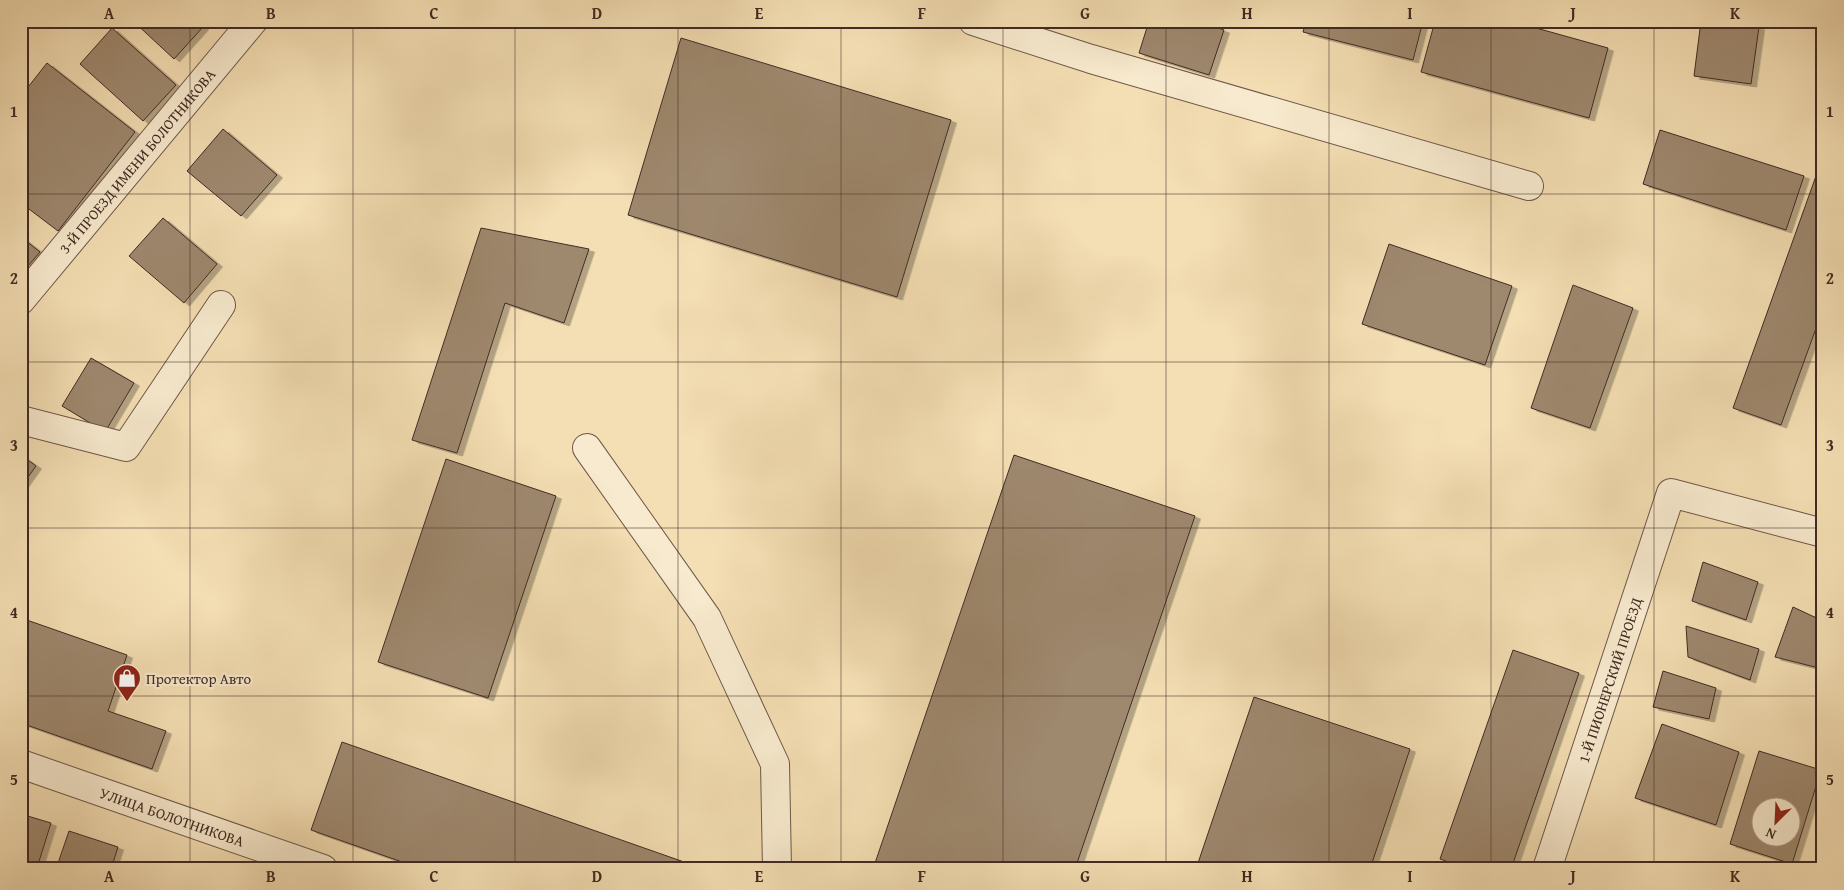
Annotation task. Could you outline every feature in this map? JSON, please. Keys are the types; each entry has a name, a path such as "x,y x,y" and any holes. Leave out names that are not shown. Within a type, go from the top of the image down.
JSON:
{"street":[{"name":"3-Й ПРОЕЗД ИМЕНИ БОЛОТНИКОВА","path":"21,300 253,21"},
{"path":"973,21 1091,59 1529,186"},
{"path":"21,420 126,447 221,305"},
{"path":"587,448 707,618 775,764 777,869"},
{"name":"1-Й ПИОНЕРСКИЙ ПРОЕЗД","path":"1547,869 1671,493 1823,534"},
{"name":"УЛИЦА БОЛОТНИКОВА","path":"21,764 268,860 323,869"}],"building":[{"path":"133,21 197,21 203,27 174,59"},
{"path":"1149,21 1207,21 1207,24 1224,30 1209,75 1139,53"},
{"path":"1306,21 1423,21 1413,60 1303,32"},
{"path":"1435,21 1511,21 1608,48 1589,118 1421,72"},
{"path":"1701,21 1719,21 1759,27 1751,84 1694,76"},
{"path":"112,28 176,85 143,121 80,64"},
{"path":"681,38 951,120 897,297 628,215"},
{"path":"47,63 135,132 58,231 21,203 21,96"},
{"path":"223,129 277,175 241,216 187,171"},
{"path":"1660,130 1804,176 1786,230 1643,184"},
{"path":"1821,162 1823,163 1823,309 1781,425 1733,408"},
{"path":"163,218 217,264 184,303 129,256"},
{"path":"481,228 589,249 564,323 505,303 457,453 412,440"},
{"path":"21,237 40,252 21,274"},
{"path":"1389,244 1512,286 1485,365 1362,324"},
{"path":"1573,285 1633,308 1590,428 1531,408"},
{"path":"91,358 134,383 105,432 62,406"},
{"path":"21,455 36,466 21,487"},
{"path":"1014,455 1195,516 1075,869 873,869"},
{"path":"446,459 556,496 488,698 378,662"},
{"path":"1703,562 1758,582 1746,620 1692,601"},
{"path":"1793,607 1823,621 1823,669 1775,657"},
{"path":"21,618 127,655 108,711 166,731 152,769 21,723"},
{"path":"1686,626 1759,649 1750,680 1688,657"},
{"path":"1513,650 1579,673 1511,869 1469,869 1440,859"},
{"path":"1663,671 1716,688 1709,719 1653,707"},
{"path":"1254,697 1410,749 1370,869 1196,869"},
{"path":"1662,724 1739,752 1716,825 1635,798"},
{"path":"342,742 704,869 422,869 311,830"},
{"path":"1759,751 1821,770 1802,832 1802,798 1752,798 1752,848 1797,848 1792,864 1730,844"},
{"path":"21,814 51,823 37,868 21,863"},
{"path":"69,831 118,847 111,869 56,869"},
{"path":"1595,863 1612,869 1593,869"}],"place":[{"name":"Протектор Авто","path":"127,702"}]}
